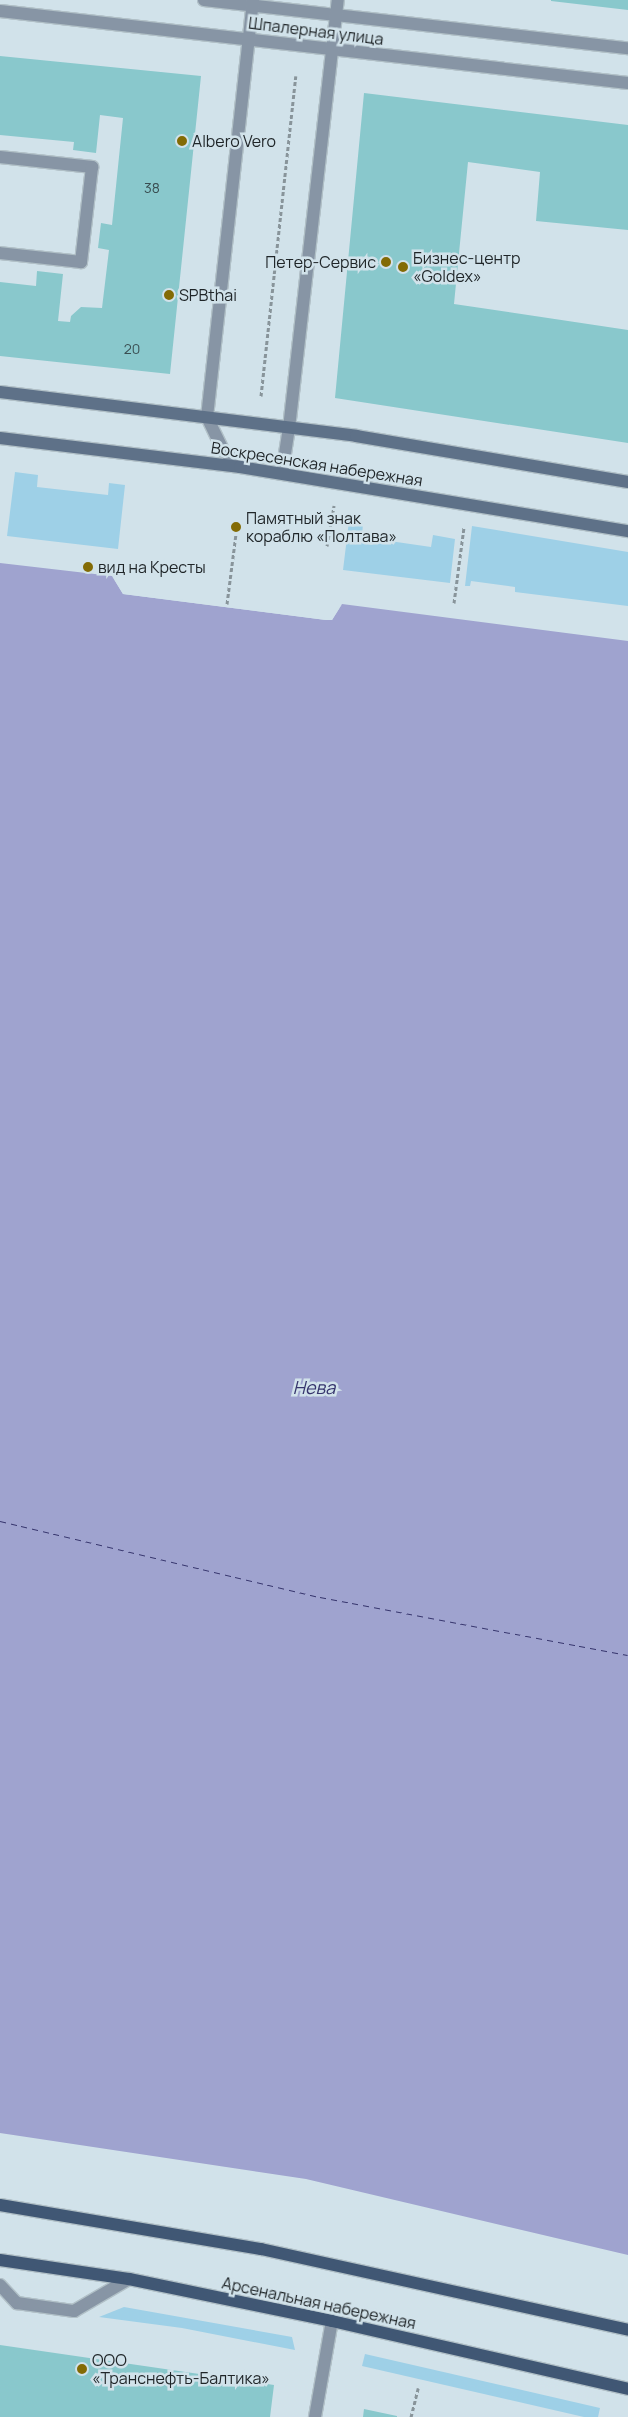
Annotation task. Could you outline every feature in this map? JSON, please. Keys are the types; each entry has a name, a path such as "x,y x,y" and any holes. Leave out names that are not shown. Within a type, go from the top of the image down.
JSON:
{"main road":[{"name":"Воскресенская набережная","path":"0,392 289,428 628,482"},
{"name":"Воскресенская набережная","path":"0,438 282,473 628,531"},
{"path":"0,2205 261,2249 628,2330"},
{"name":"Арсенальная набережная","path":"0,2260 129,2279 332,2321 628,2389"}],"street":[{"name":"Шпалерная улица","path":"204,0 253,3 336,15 628,48"},
{"path":"282,473 289,428 338,0"},
{"path":"240,467 223,450 207,417 253,3"},
{"name":"Шпалерная улица","path":"0,11 628,83"},
{"path":"0,157 92,167 81,262 0,253"},
{"path":"0,2286 18,2303 74,2311 129,2279"},
{"path":"315,2417 332,2321"}],"path":[{"path":"261,396 296,76"},
{"path":"327,546 334,506 344,507"},
{"path":"454,604 464,527 455,526"},
{"path":"227,604 236,534"},
{"path":"411,2417 418,2388"}],"shaded area":[{"path":"15,472 38,475 37,487 108,495 109,483 125,485 118,549 7,536"},
{"path":"349,521 363,523 362,537 431,547 433,535 455,539 450,583 343,570"},
{"path":"472,526 628,552 628,606 515,592 515,587 471,581 470,586 465,586"},
{"path":"124,2307 292,2337 295,2350 182,2328 99,2317"},
{"path":"365,2354 600,2408 598,2417 584,2417 362,2366"}],"water":[{"name":"Нева","path":"0,563 112,576 123,594 326,620 332,620 342,604 628,641 628,2255 306,2179 0,2133"}],"pier":[{"path":"112,576 124,592 327,618 331,618 342,604 332,620 326,620 123,594"}],"building":[{"path":"628,0 628,10 551,1"},
{"path":"0,56 201,76 170,374 0,356 0,282 36,286 37,271 63,274 58,321 70,322 71,316 81,307 102,308 109,250 98,248 101,223 112,225 123,118 100,115 96,153 73,150 74,142 0,135"},
{"name":"Бизнес-центр «Goldex»","path":"364,93 628,125 628,230 536,221 540,172 468,162 454,304 628,330 628,443 335,398"},
{"name":"ООО «Транснефть-Балтика»","path":"0,2345 274,2385 270,2417 0,2417"},
{"path":"364,2409 397,2416 397,2417 363,2417"}],"ferry route":[{"path":"0,1521 320,1597 628,1655"}],"place":[{"name":"Albero Vero","path":"182,141"},
{"name":"Петер-Сервис","path":"386,262"},
{"name":"Бизнес-центр «Goldex»","path":"403,267"},
{"name":"SPBthai","path":"169,295"},
{"name":"Памятный знак кораблю «Полтава»","path":"236,527"},
{"name":"вид на Кресты","path":"88,567"},
{"name":"ООО «Транснефть-Балтика»","path":"82,2369"}]}
